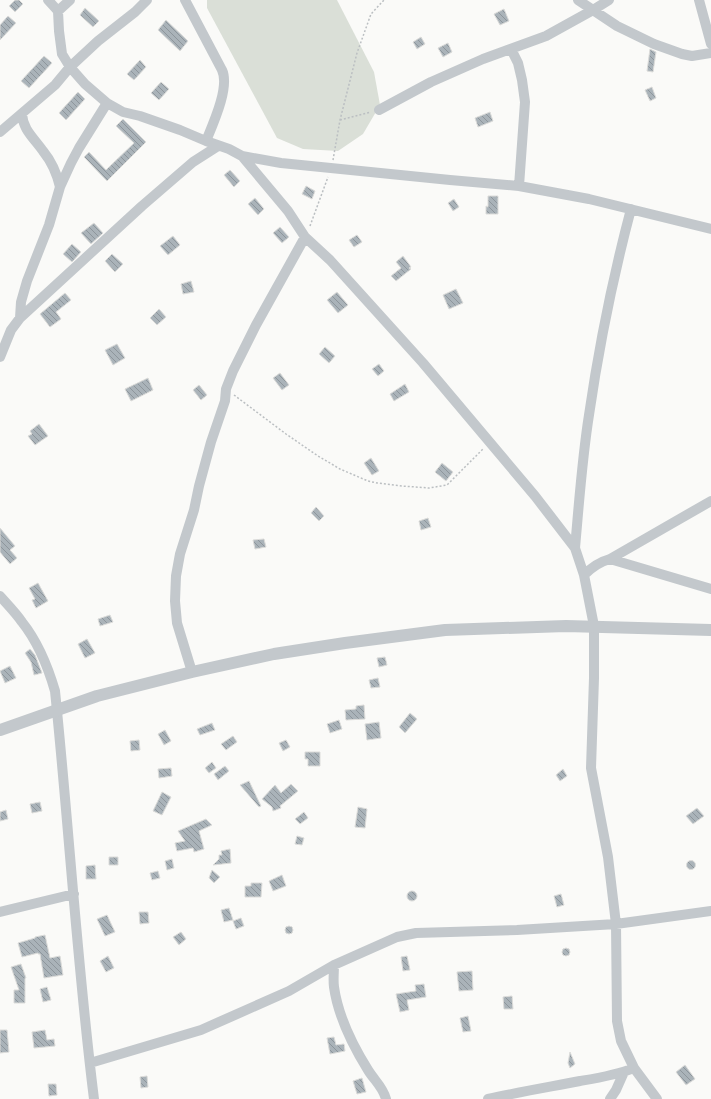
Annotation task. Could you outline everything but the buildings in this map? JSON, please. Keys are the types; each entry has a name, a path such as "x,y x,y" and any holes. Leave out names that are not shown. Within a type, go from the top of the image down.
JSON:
{"street":[{"path":"48,0 58,11 62,54 70,67 85,84 107,103 123,112 140,116 180,130 229,149 242,156 281,163 519,186 588,199 711,229"},
{"path":"58,11 70,0"},
{"path":"0,132 55,85 70,67 98,41 135,12 147,0"},
{"path":"186,0 222,70 224,78 224,88 206,141"},
{"path":"578,0 617,26 654,44 692,56 711,53"},
{"path":"379,110 431,82 483,59 546,36 609,0"},
{"path":"699,0 710,40"},
{"path":"511,49 522,80 525,102 519,186"},
{"path":"20,318 21,302 26,281 49,225 60,187 79,148 107,103"},
{"path":"22,114 22,122 52,165 57,174 60,187"},
{"path":"0,357 11,330 20,318 142,206 193,162 218,146"},
{"path":"242,156 288,211 305,237 330,260 423,363 535,496 575,548 584,575 594,626 591,768 608,857 616,924 617,1021 621,1041 634,1068 657,1099"},
{"path":"575,548 588,416 606,315 631,209"},
{"path":"192,672 177,623 175,601 176,576 180,554 194,510 211,442 225,401 226,389 233,371 256,325 305,237"},
{"path":"584,575 594,565 601,561 610,559 711,501"},
{"path":"610,559 711,589"},
{"path":"0,596 26,627 44,658 56,691 94,1099"},
{"path":"0,730 98,696 192,672 274,654 345,643 445,630 594,626 711,630"},
{"path":"0,912 74,894"},
{"path":"90,1063 201,1030 289,991 334,965 397,937 416,932 517,930 616,924 711,911"},
{"path":"334,965 334,986 342,1016 354,1045 368,1071 384,1091 386,1099"},
{"path":"488,1099 624,1072 634,1068"},
{"path":"610,1099 624,1072"}],"path":[{"path":"305,237 331,168 340,120 363,34 371,14 384,0"},
{"path":"340,120 379,110"},
{"path":"226,389 318,456 340,469 368,481 377,483 429,488 447,485 478,453 490,443"}],"shaded area":[{"path":"207,0 337,0 374,72 380,105 363,134 338,151 303,149 277,138 207,8"}]}
